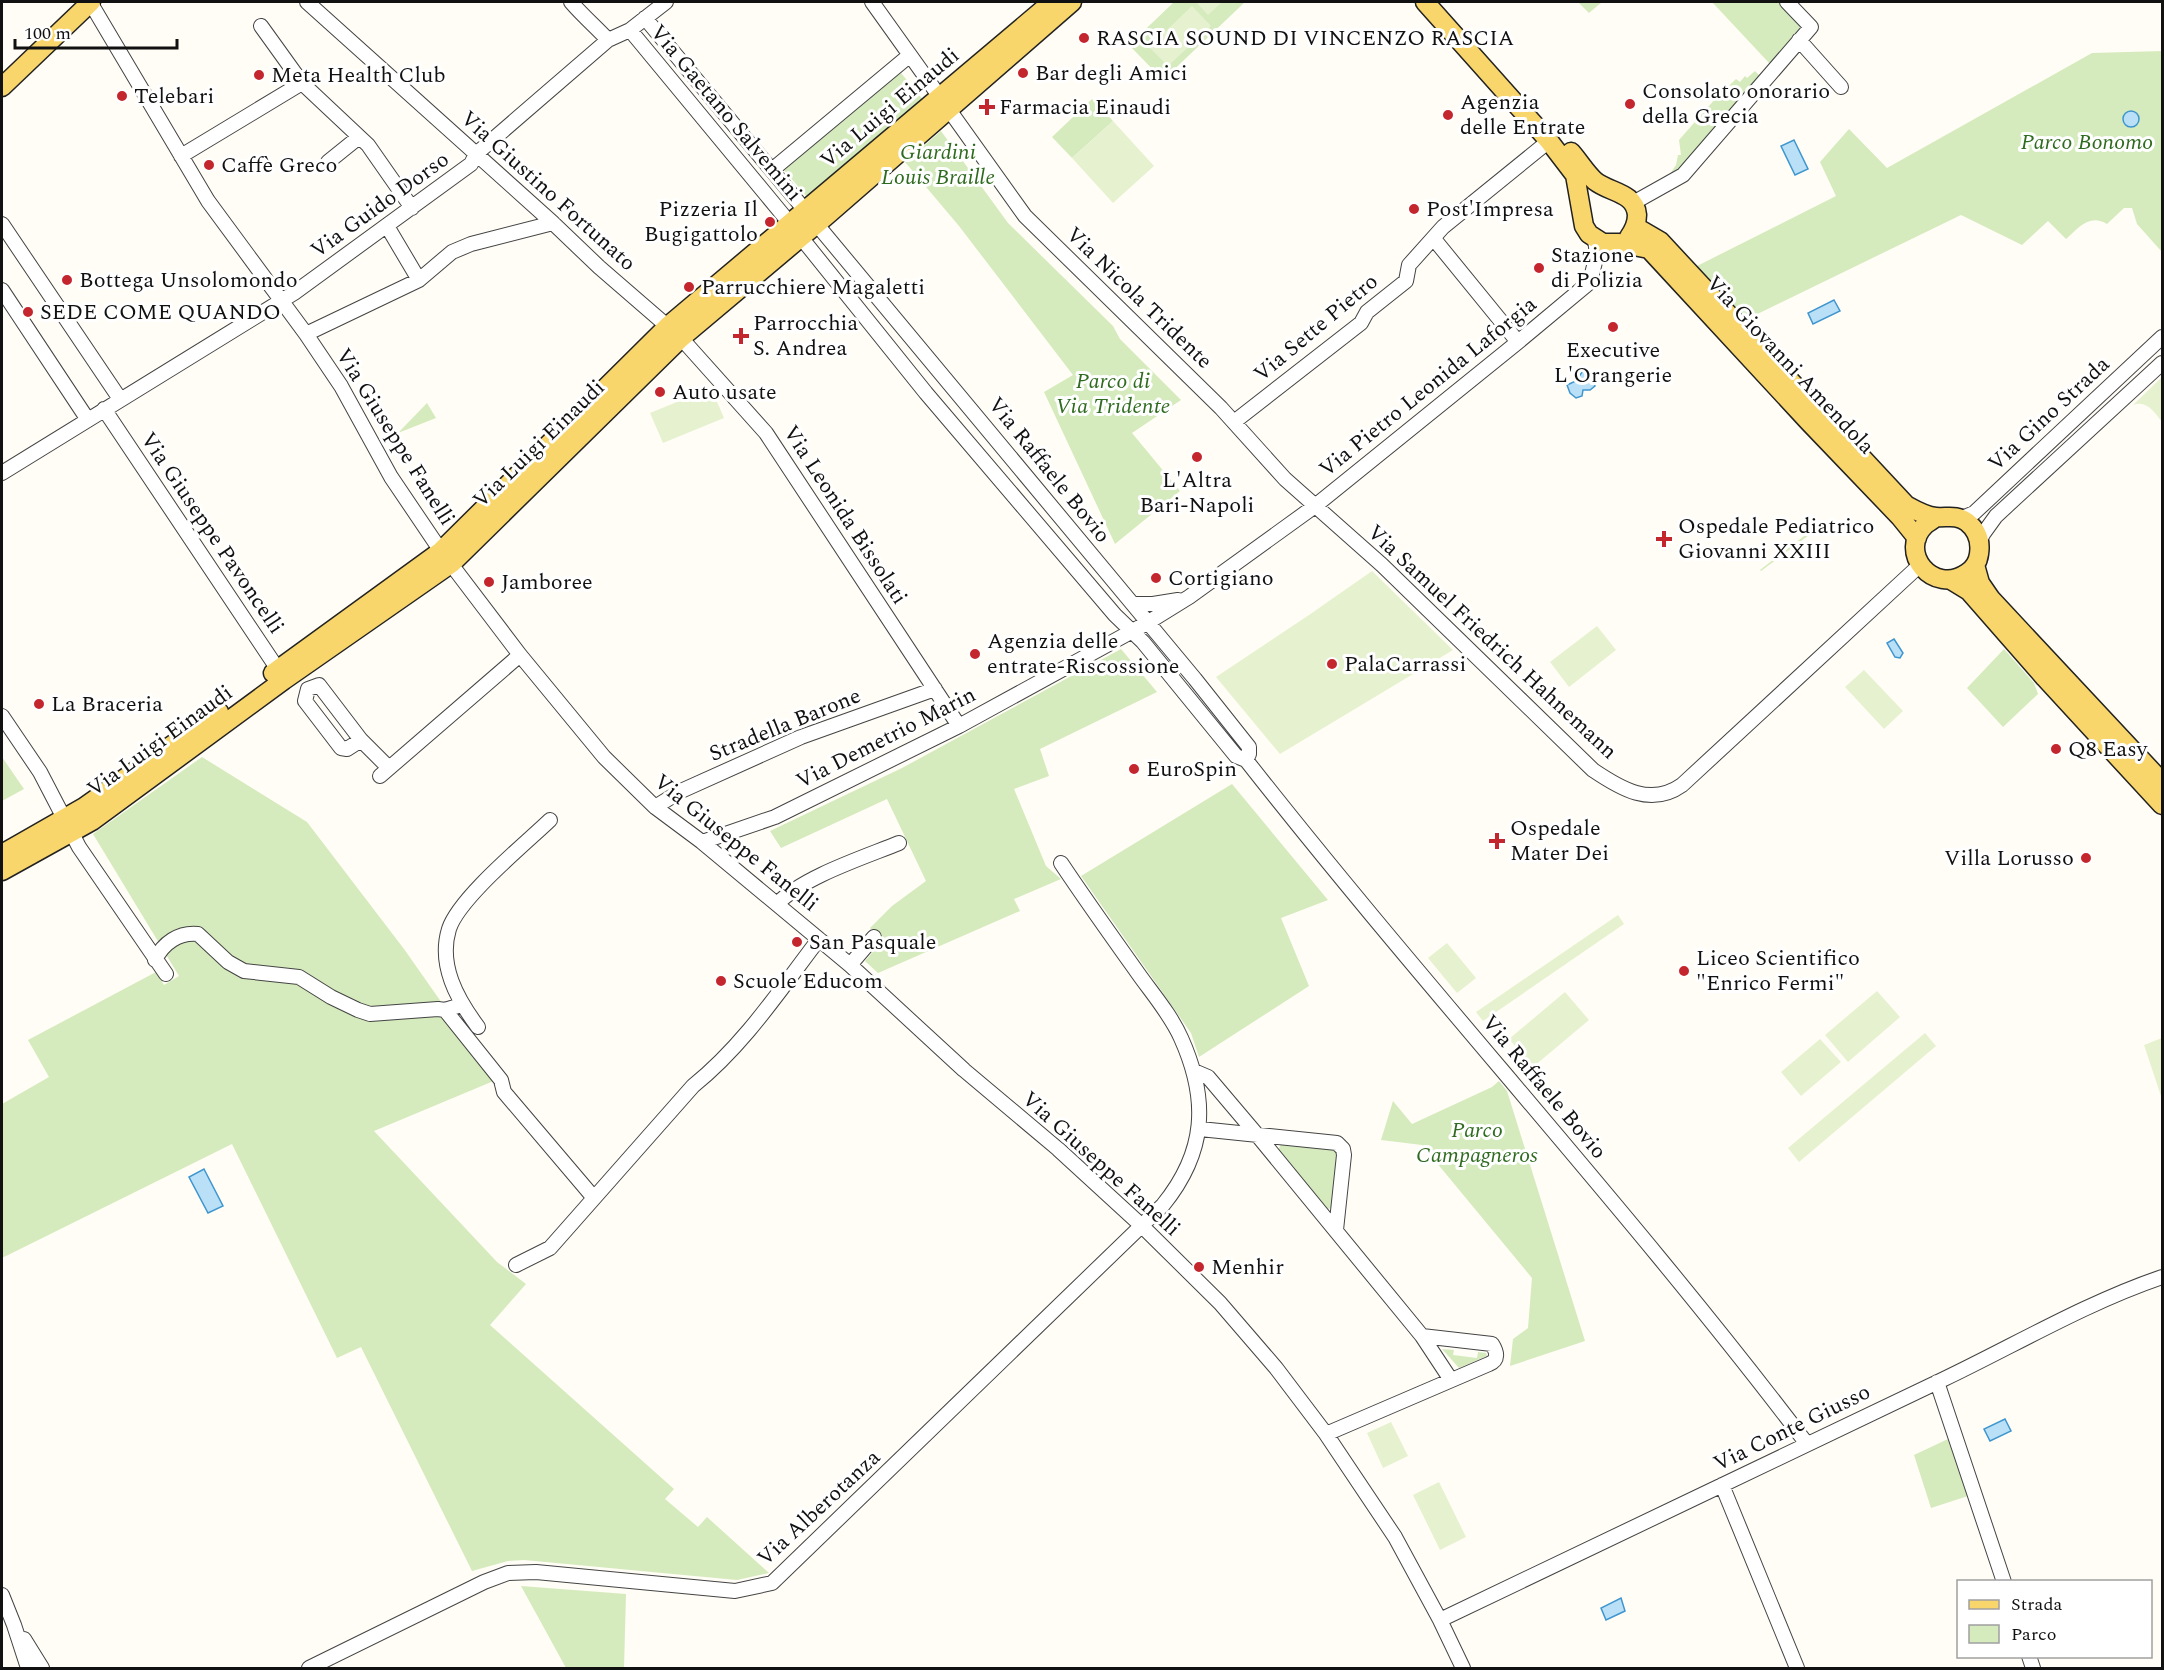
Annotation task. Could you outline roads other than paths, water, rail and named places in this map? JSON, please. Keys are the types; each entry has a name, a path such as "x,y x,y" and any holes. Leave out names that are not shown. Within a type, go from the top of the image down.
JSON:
{"main road":[{"path":"2,87 91,2"},
{"name":"Via Luigi Einaudi","path":"945,103 1053,2"},
{"name":"Via Luigi Einaudi","path":"2,871 67,826 135,773 281,675 446,557 675,332 945,103 1072,2"},
{"path":"1425,2 1549,141 1575,174 1584,226 1595,240"},
{"path":"1439,2 1516,87 1595,181 1620,192 1633,203 1637,219 1635,227 1626,239 1619,243"},
{"path":"1583,216 1589,201 1595,195 1612,190"},
{"name":"Via Giovanni Amendola","path":"1635,227 1660,241 1906,505 1936,517 1951,515 1960,519"},
{"name":"Via Giovanni Amendola","path":"1595,240 1649,249 1900,517 1917,538"},
{"path":"1936,517 1924,525 1917,538 1915,552 1920,565 1930,575 1944,580 1958,579 1970,572 1978,559 1979,542 1975,531 1965,520 1960,519"},
{"path":"1975,565 1980,583 1991,600 2163,782"},
{"path":"1951,580 1969,591 2045,678 2163,805"},
{"name":"Via Luigi Einaudi","path":"2,854 67,826"}],"street":[{"name":"Via Giuseppe Fanelli","path":"91,2 208,201 306,334 341,386 391,477 446,557 519,655 604,757 655,807 702,842 850,965 964,1070 1058,1149 1142,1226 1227,1311 1276,1368 1326,1434 1395,1537 1463,1668"},
{"name":"Via Giustino Fortunato","path":"307,2 599,267 675,332"},
{"path":"571,2 608,40"},
{"name":"Via Guido Dorso","path":"2,473 279,300 294,293 471,164 476,154 608,40 630,30 666,2"},
{"name":"Via Nicola Tridente","path":"872,2 1025,216 1234,422 1285,479 1315,506"},
{"path":"1633,203 1683,175 1811,27 1787,2"},
{"name":"Via Gaetano Salvemini","path":"645,18 812,217"},
{"path":"261,26 302,82 368,145 412,208"},
{"name":"Via Gaetano Salvemini","path":"630,30 796,230"},
{"path":"1799,40 1841,87"},
{"path":"772,170 910,55"},
{"path":"181,156 302,82"},
{"path":"328,162 359,137"},
{"name":"Via Sette Pietro","path":"1234,422 1361,323 1367,312 1406,281 1409,265 1443,227 1549,141"},
{"name":"Via Raffaele Bovio","path":"812,217 1249,747 1250,754 1246,760"},
{"path":"306,334 419,280 452,252 471,244 553,223"},
{"path":"2,224 120,399"},
{"path":"387,226 419,280"},
{"name":"Via Raffaele Bovio","path":"796,230 954,426 1091,586 1143,642 1236,756 1246,760 1733,1348 1807,1444"},
{"path":"1434,239 1518,342"},
{"name":"Via Pietro Leonida Laforgia","path":"1189,597 1315,506 1590,282 1597,254 1595,240"},
{"path":"2,290 88,420"},
{"path":"872,326 890,312"},
{"name":"Via Leonida Bissolati","path":"675,332 766,433 959,726"},
{"name":"Via Gino Strada","path":"1960,519 1974,513 2163,337"},
{"name":"Via Gino Strada","path":"1979,542 1996,516 2163,363"},
{"name":"Via Giuseppe Pavoncelli","path":"104,409 281,675"},
{"path":"954,426 974,411"},
{"name":"Via Samuel Friedrich Hahnemann","path":"1315,506 1382,565 1593,770 1622,788 1647,796 1668,793 1682,785 1920,565"},
{"path":"1091,586 1107,573"},
{"path":"1132,604 1153,604 1189,597"},
{"name":"Via Demetrio Marin","path":"702,842 775,817 959,726 1147,623 1189,597"},
{"path":"361,740 347,749 341,748 305,701 308,689 320,685 385,772 519,655"},
{"name":"Stradella Barone","path":"655,807 681,791 801,737 935,689"},
{"path":"2,716 40,772 67,826 166,974"},
{"path":"478,1027 461,1005 453,989 446,945 450,927 459,910 484,882 550,820"},
{"path":"777,904 789,892 805,883 898,843"},
{"path":"1061,863 1165,1012 1180,1036 1194,1071 1200,1129 1192,1159 1179,1185 1142,1226"},
{"path":"155,960 159,952 179,935 198,934 228,962 244,971 299,977 331,997 370,1014 446,1010 461,1005"},
{"path":"850,965 874,937"},
{"path":"516,1265 550,1248 693,1086 717,1067 748,1032 819,939"},
{"path":"446,1010 501,1080 504,1092 594,1198"},
{"path":"1194,1071 1208,1077 1336,1230 1422,1336 1450,1380"},
{"path":"1200,1129 1333,1142 1343,1149 1336,1230"},
{"name":"Via Alberotanza","path":"309,1668 484,1582 508,1573 536,1572 735,1591 772,1583 1142,1226"},
{"name":"Via Conte Giusso","path":"1440,1620 1937,1382 2055,1322 2131,1288 2163,1277"},
{"path":"1326,1434 1493,1362 1496,1357 1496,1350 1492,1344 1422,1336"},
{"path":"1433,1353 1439,1342 1449,1339"},
{"path":"1937,1382 2004,1580"},
{"path":"1722,1485 1797,1668"},
{"path":"2,1594 28,1668"},
{"path":"14,1625 40,1668"}],"water":[{"path":"2128,111 2134,111 2139,119 2137,125 2128,127 2123,122 2123,116"},
{"path":"1794,140 1808,169 1795,175 1781,146"},
{"path":"1834,300 1840,311 1813,324 1808,313"},
{"path":"1587,370 1591,373 1595,386 1590,390 1583,390 1582,396 1576,398 1570,393 1567,385 1576,381 1582,372"},
{"path":"1894,639 1903,653 1900,658 1895,657 1887,643"},
{"path":"204,1169 223,1206 208,1213 189,1177"},
{"path":"2005,1419 2011,1431 1990,1441 1984,1429"},
{"path":"1621,1598 1625,1611 1606,1620 1601,1608"}],"place":[{"name":"RASCIA SOUND DI VINCENZO RASCIA","path":"1084,38"},
{"name":"Bar degli Amici","path":"1023,73"},
{"name":"Meta Health Club","path":"259,75"},
{"name":"Telebari","path":"122,96"},
{"name":"Consolato onorario della Grecia","path":"1630,104"},
{"name":"Farmacia Einaudi","path":"987,107"},
{"name":"Agenzia delle Entrate","path":"1448,115"},
{"name":"Caffè Greco","path":"209,165"},
{"name":"Post'Impresa","path":"1414,209"},
{"name":"Pizzeria Il Bugigattolo","path":"770,222"},
{"name":"Stazione di Polizia","path":"1539,268"},
{"name":"Bottega Unsolomondo","path":"67,280"},
{"name":"Parrucchiere Magaletti","path":"689,287"},
{"name":"SEDE COME QUANDO","path":"28,312"},
{"name":"Executive L'Orangerie","path":"1613,327"},
{"name":"Parrocchia S. Andrea","path":"741,336"},
{"name":"Auto usate","path":"660,392"},
{"name":"L'Altra Bari-Napoli","path":"1197,457"},
{"name":"Ospedale Pediatrico Giovanni XXIII","path":"1664,539"},
{"name":"Cortigiano","path":"1156,578"},
{"name":"Jamboree","path":"489,582"},
{"name":"Agenzia delle entrate-Riscossione","path":"975,654"},
{"name":"PalaCarrassi","path":"1332,664"},
{"name":"La Braceria","path":"39,704"},
{"name":"Q8 Easy","path":"2056,749"},
{"name":"EuroSpin","path":"1134,769"},
{"name":"Ospedale Mater Dei","path":"1497,841"},
{"name":"Villa Lorusso","path":"2086,858"},
{"name":"San Pasquale","path":"797,942"},
{"name":"Liceo Scientifico \"Enrico Fermi\"","path":"1684,971"},
{"name":"Scuole Educom","path":"721,981"},
{"name":"Menhir","path":"1199,1267"}],"park label":[{"name":"Parco Bonomo","path":"2087,142"},
{"name":"Giardini Louis Braille","path":"938,164"},
{"name":"Parco di Via Tridente","path":"1113,394"},
{"name":"Parco Campagneros","path":"1477,1142"}]}
